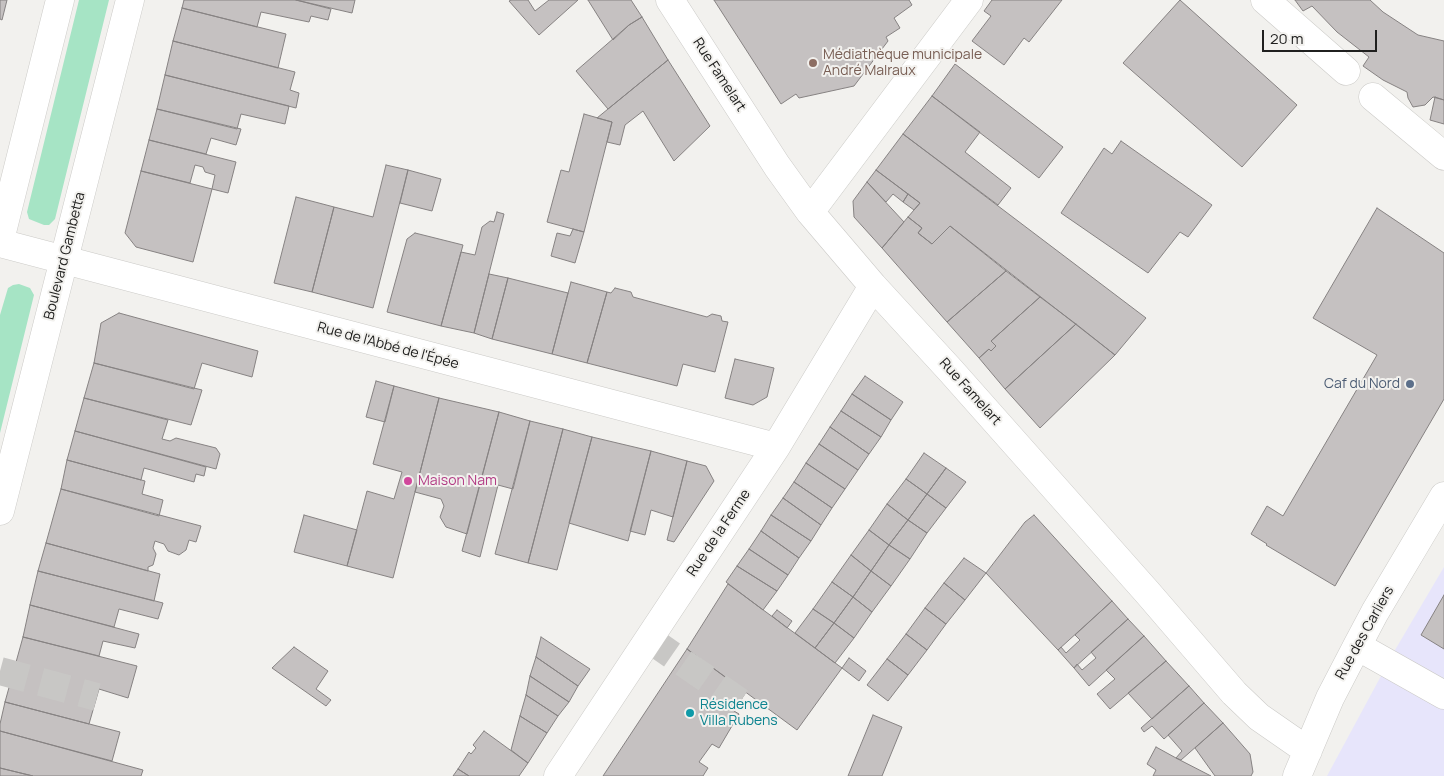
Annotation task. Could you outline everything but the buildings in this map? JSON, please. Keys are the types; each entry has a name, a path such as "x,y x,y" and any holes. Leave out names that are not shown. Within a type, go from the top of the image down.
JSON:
{"street":[{"path":"0,241 60,0"},
{"name":"Boulevard Gambetta","path":"0,511 130,0"},
{"name":"Rue Famelart","path":"670,0 777,166 810,212 873,286 951,371 1234,693 1259,717 1308,751"},
{"path":"810,212 969,0"},
{"path":"1265,0 1346,71"},
{"path":"1373,97 1444,156"},
{"name":"Rue de l'Abbé de l'Épée","path":"0,241 64,260 776,447"},
{"name":"Rue de la Ferme","path":"558,776 776,447 873,286"},
{"name":"Rue des Carliers","path":"1297,776 1330,698 1374,612 1444,496"},
{"path":"1357,646 1444,695"}],"shaded area":[{"path":"1444,567 1444,776 1327,776 1395,650"}],"green space":[{"path":"79,0 109,0 55,219 49,225 44,225 29,219 27,212"},
{"path":"19,284 30,288 34,295 0,433 0,315 8,288"}],"tunnel":[{"path":"649,639 740,702"},
{"path":"0,671 97,697"}],"place":[{"name":"Médiathèque municipale André Malraux","path":"813,63"},
{"name":"Caf du Nord","path":"1410,384"},
{"name":"Maison Nam","path":"408,481"},
{"name":"Résidence Villa Rubens","path":"690,713"}]}
